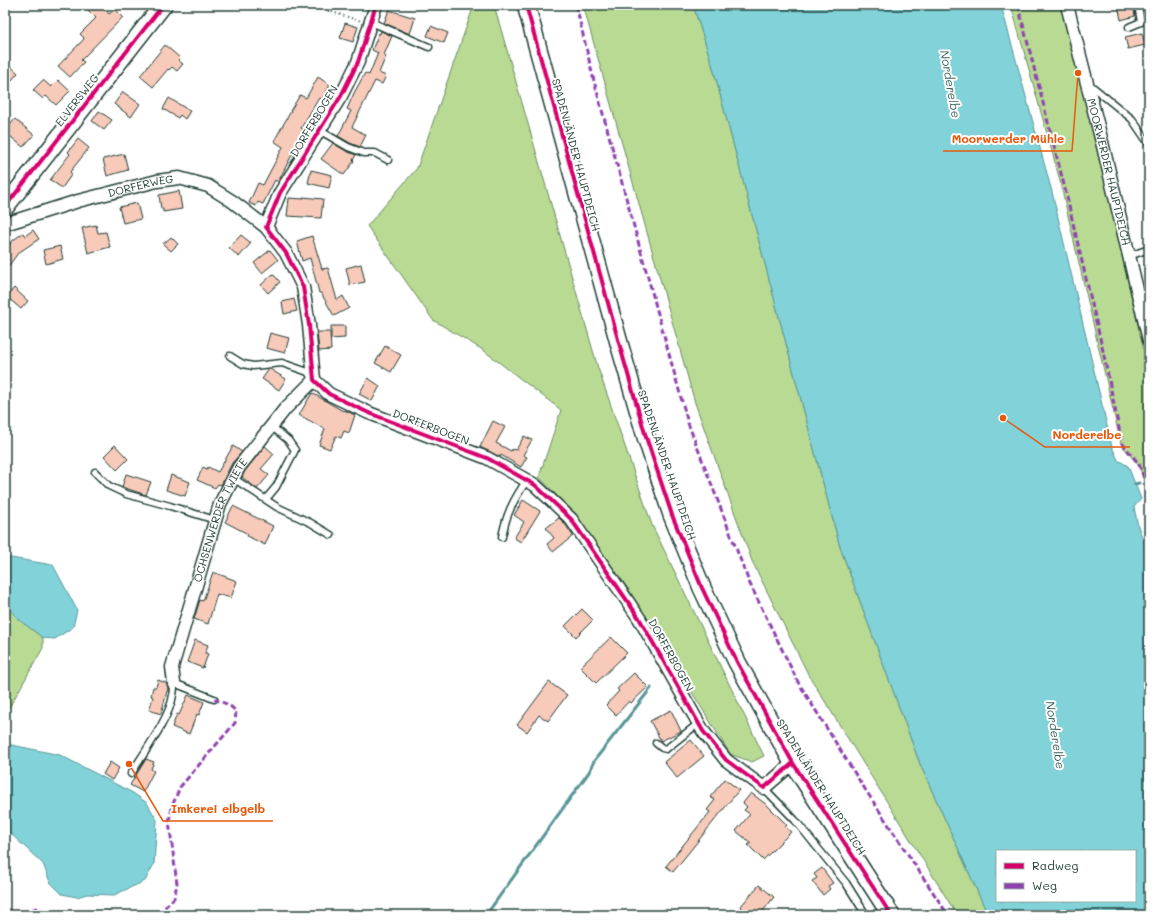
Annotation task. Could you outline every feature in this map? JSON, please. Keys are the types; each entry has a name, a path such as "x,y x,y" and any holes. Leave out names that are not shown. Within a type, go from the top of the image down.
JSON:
{"street":[{"name":"ELVERSWEG","path":"5,207 163,5"},
{"name":"DORFERBOGEN","path":"266,227 280,193 340,96 358,62 376,5"},
{"name":"SPADENLÄNDER HAUPTDEICH","path":"526,5 621,350 646,437 672,515 702,588 737,662 793,763 891,915"},
{"name":"MOORWERDER HAUPTDEICH","path":"1067,5 1149,340"},
{"name":"DORFERWEG","path":"5,224 78,201 157,181 179,178 208,186 232,201 266,227"},
{"path":"266,227 286,253 303,287 309,325 314,380"},
{"name":"DORFERBOGEN","path":"314,380 330,394 369,413 487,458 535,485 571,519 639,618 703,731 726,760 764,788"},
{"name":"OCHSENWERDER TWIETE","path":"174,683 172,667 220,504 239,467 285,408 314,380"},
{"path":"764,788 793,763"}],"lane":[{"path":"1129,27 1141,22 1138,5"},
{"path":"371,23 429,47"},
{"path":"1087,82 1132,119 1149,144"},
{"path":"319,130 348,147 364,153 375,153 388,160"},
{"path":"1129,256 1149,249"},
{"path":"230,356 242,364 253,366 282,363 308,372 314,380"},
{"path":"266,499 276,487 295,450 288,440 271,426"},
{"path":"95,472 109,486 126,494 215,520"},
{"path":"233,478 278,507 331,534"},
{"path":"502,537 505,520 516,496 527,480"},
{"path":"131,774 169,710 174,695 174,683 214,699"},
{"path":"656,743 666,750 698,723"},
{"path":"764,788 795,820 846,883 866,915"},
{"path":"859,915 861,906"}],"path":[{"path":"308,5 371,23"}],"green space":[{"path":"474,5 494,5 598,368 652,525 764,756 752,762 730,754 629,590 576,516 539,477 561,410 483,350 433,320 367,226 417,168"},
{"path":"583,5 693,5 712,64 840,547 920,764 988,915 957,915 808,674 752,561 695,403"},
{"path":"1011,5 1061,5 1107,190 1149,373 1149,472 1142,474 1138,465 1121,444 1059,177"},
{"path":"5,603 18,619 43,638 43,648 5,715"}],"water":[{"path":"693,5 1001,5 1052,192 1112,447 1118,460 1128,466 1141,499 1134,507 1138,526 1149,556 1149,915 988,915 920,764 840,547 712,64"},
{"path":"5,557 53,565 77,610 73,627 55,639 43,638 18,619 5,603"},
{"path":"12,745 60,755 133,793 147,803 157,820 154,864 145,881 114,895 87,894 77,897 62,894 50,882 43,864 8,831 5,831 5,746"}],"building":[{"path":"83,5 100,5 109,14 115,9 123,17 81,60 84,62 70,77 58,66 83,40 84,38 80,34 96,18"},
{"path":"1118,5 1133,5 1135,16 1121,20"},
{"path":"389,10 415,18 410,34 384,23"},
{"path":"345,23 358,27 353,42 340,38"},
{"path":"431,26 448,33 444,43 427,36"},
{"path":"381,31 392,36 384,55 386,56 379,73 386,76 382,84 375,81 352,127 366,135 360,147 338,136 351,111 347,109 354,93 365,73 369,75 378,53 372,50"},
{"path":"1142,33 1145,45 1128,49 1125,37"},
{"path":"165,45 180,58 178,60 183,64 177,71 172,67 169,70 168,69 153,87 140,76"},
{"path":"5,61 18,73 5,88"},
{"path":"318,77 330,85 322,99 319,98 301,128 308,132 294,156 294,151 278,182 275,180 263,204 258,202 256,206 249,203 258,183 263,185 283,147 274,141 290,111 300,95 306,98"},
{"path":"43,80 51,87 58,80 70,91 56,105 46,96 43,99 33,90"},
{"path":"123,92 140,104 131,117 114,104"},
{"path":"169,98 190,111 185,119 180,115 178,118 163,109"},
{"path":"99,111 112,120 104,130 92,121"},
{"path":"15,119 34,135 23,147 5,132"},
{"path":"78,139 89,148 70,172 72,174 62,188 50,180 70,154 68,152"},
{"path":"333,143 356,155 353,160 354,161 344,175 321,159"},
{"path":"124,154 128,170 107,176 103,159"},
{"path":"311,170 332,175 329,188 308,183"},
{"path":"179,191 182,209 163,212 163,209 161,209 159,195"},
{"path":"303,197 323,199 321,218 287,216 289,198 303,199"},
{"path":"137,203 141,219 123,223 119,207"},
{"path":"96,225 98,233 106,232 110,247 88,253 82,228"},
{"path":"33,230 39,239 18,253 5,271 5,250 12,241 23,233 25,236"},
{"path":"241,235 251,243 239,257 229,248"},
{"path":"312,236 322,269 328,268 337,300 343,296 349,308 334,316 321,293 319,293 310,258 302,261 297,241"},
{"path":"171,237 178,244 171,251 163,244"},
{"path":"60,246 63,259 46,264 43,250"},
{"path":"270,250 278,260 262,273 254,263"},
{"path":"361,264 365,282 350,285 346,268"},
{"path":"273,274 280,282 268,293 261,285"},
{"path":"14,288 28,301 21,309 7,297"},
{"path":"294,299 297,311 284,314 282,302"},
{"path":"331,326 345,326 345,338 331,339"},
{"path":"317,332 330,332 331,350 319,351"},
{"path":"270,333 289,338 285,353 266,348"},
{"path":"385,346 401,355 391,372 375,363"},
{"path":"269,369 286,379 279,390 262,379"},
{"path":"368,378 380,386 372,401 359,394"},
{"path":"312,393 343,411 344,410 355,415 349,433 344,431 341,438 336,436 330,449 319,445 325,429 299,415"},
{"path":"493,421 505,427 496,443 511,451 512,449 516,450 524,436 532,440 523,455 527,457 521,467 501,455 500,457 480,447"},
{"path":"115,445 128,459 117,470 104,456"},
{"path":"233,446 242,452 232,463 221,485 218,484 215,488 197,480 203,467 207,469 208,467 218,472"},
{"path":"265,446 274,454 261,469 269,475 257,489 242,477"},
{"path":"126,474 151,482 146,495 122,487"},
{"path":"171,475 190,482 185,496 166,490"},
{"path":"523,500 540,511 521,542 514,538 524,522 514,515"},
{"path":"233,506 273,526 265,545 225,522"},
{"path":"559,518 573,536 553,552 547,544 554,538 546,528"},
{"path":"213,572 237,581 231,598 217,594 208,624 194,619 200,600 203,601"},
{"path":"582,609 593,620 576,637 565,626"},
{"path":"611,637 627,653 596,683 580,667"},
{"path":"195,640 208,645 205,653 208,654 203,668 187,662"},
{"path":"634,673 648,687 631,703 629,701 616,715 606,705 619,691 617,689"},
{"path":"158,680 166,683 168,688 161,714 149,710 153,697 151,696 153,687 156,687"},
{"path":"549,682 567,695 548,721 539,715 527,732 517,725"},
{"path":"188,695 204,702 199,715 197,714 189,734 172,727 177,714 179,715"},
{"path":"671,710 681,731 661,741 650,721"},
{"path":"691,740 704,756 677,778 664,762"},
{"path":"146,759 154,762 151,769 154,771 143,792 130,785"},
{"path":"110,762 119,768 112,780 103,774"},
{"path":"725,779 739,790 673,872 666,866 710,812 707,810 715,800 710,797"},
{"path":"751,793 767,805 787,825 785,827 791,832 763,860 748,845 751,843 736,831 750,814 744,810 747,807 743,803"},
{"path":"822,868 833,883 828,886 830,889 823,895 812,881 817,878 814,874"},
{"path":"759,885 774,897 760,915 749,915 740,907"}],"waterway":[{"path":"1135,484 1139,483"},
{"path":"486,915 589,772 594,761 651,688"}],"marked path":[{"path":"576,5 594,81 688,423 749,582 798,682 859,780 948,915"},
{"path":"1018,5 1065,189 1103,351 1122,443 1139,464 1149,493 1149,498"},
{"path":"149,915 161,911 174,898 177,884 169,821 173,804 180,787 235,723 236,711 229,705 214,699"},
{"path":"25,915 36,908 54,915"},
{"path":"97,915 108,912 122,915"}],"cycle path":[{"path":"5,207 163,5"},
{"path":"376,5 358,62 341,96 280,193 266,227 286,253 303,287 309,325 314,380 329,394 369,413 487,458 535,485 571,519 639,618 703,731 726,760 764,788 793,763"},
{"path":"526,5 619,343 646,437 672,515 702,588 737,662 793,763 891,915"}],"place":[{"name":"Moorwerder Mühle","path":"1078,73"},
{"name":"Norderelbe","path":"1003,418"},
{"name":"Imkerei elbgelb","path":"129,764"}]}
